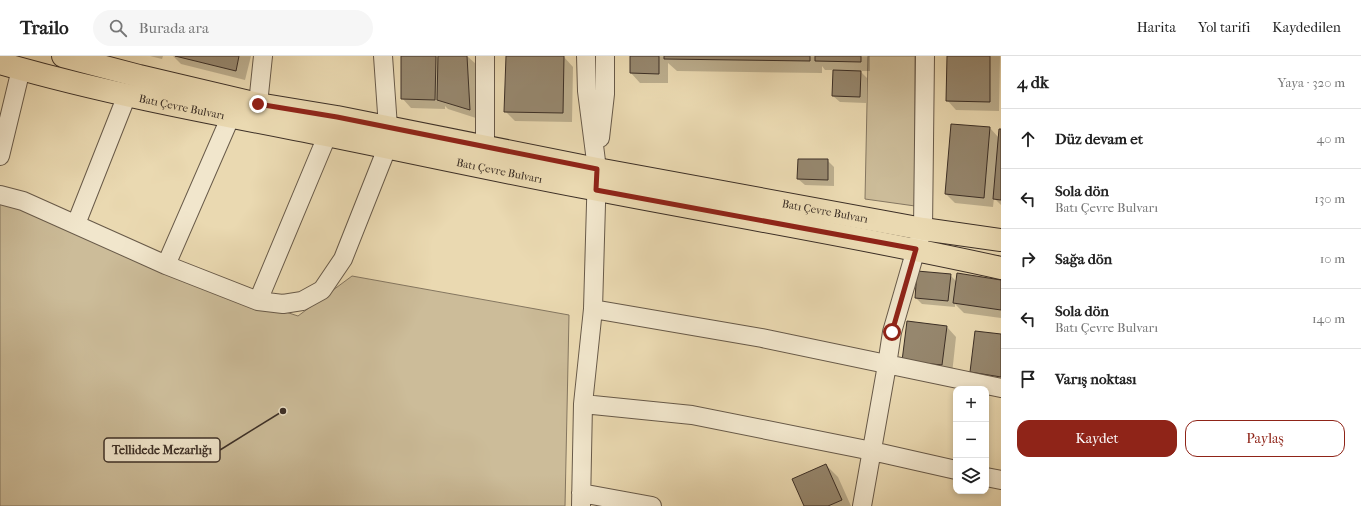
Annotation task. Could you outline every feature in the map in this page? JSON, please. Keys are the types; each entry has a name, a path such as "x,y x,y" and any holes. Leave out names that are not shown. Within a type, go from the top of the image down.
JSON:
{"main road":[{"name":"Batı Çevre Bulvarı","path":"62,56 258,104 337,117 388,138 597,179 919,239 1001,268"},
{"name":"Batı Çevre Bulvarı","path":"0,63 127,95 230,118 327,136 388,138 485,146 597,179"},
{"name":"Batı Çevre Bulvarı","path":"919,239 1001,240"}],"street":[{"path":"166,265 230,118 258,104 262,56"},
{"path":"0,195 23,201 166,265 258,301 283,304 302,301 322,290 343,259 388,138 383,56"},
{"path":"485,146 486,56"},
{"path":"586,56 587,91 597,179"},
{"path":"605,56 605,94 597,179 594,309 583,404 581,499 652,506"},
{"path":"862,506 888,365 892,332 919,239 925,56"},
{"path":"0,156 21,69"},
{"path":"76,224 127,95"},
{"path":"258,301 327,136"},
{"path":"594,309 762,338 1001,388"},
{"path":"583,404 692,415 872,451 953,469"},
{"path":"989,478 1001,480"}],"shaded area":[{"path":"868,56 915,56 915,206 865,199"},
{"path":"0,202 18,205 201,284 298,316 352,276 569,315 565,506 0,506"}],"building":[{"path":"175,56 239,56 236,71"},
{"path":"401,56 436,56 435,100 401,99"},
{"path":"438,56 467,56 470,110 437,100"},
{"path":"506,56 564,56 563,113 504,112"},
{"path":"630,56 659,56 659,74 630,73"},
{"path":"664,56 810,56 810,61 664,59"},
{"path":"815,56 861,56 861,62 815,61"},
{"path":"947,56 990,56 990,102 946,101"},
{"path":"833,70 861,71 860,97 832,96"},
{"path":"951,124 990,127 984,198 945,194"},
{"path":"999,129 1001,129 1001,200 993,199"},
{"path":"798,159 828,159 828,180 797,179"},
{"path":"917,271 951,274 948,301 915,298"},
{"path":"957,273 1001,280 1001,310 953,303"},
{"path":"907,321 947,326 942,365 902,361"},
{"path":"975,331 1001,334 1001,377 970,372"},
{"path":"826,464 842,500 828,506 804,506 792,479"}],"place":[{"name":"Tellidede Mezarlığı","path":"283,411"}],"route":[{"path":"258,104 337,117 597,169 596,190 916,249 892,332"}]}
